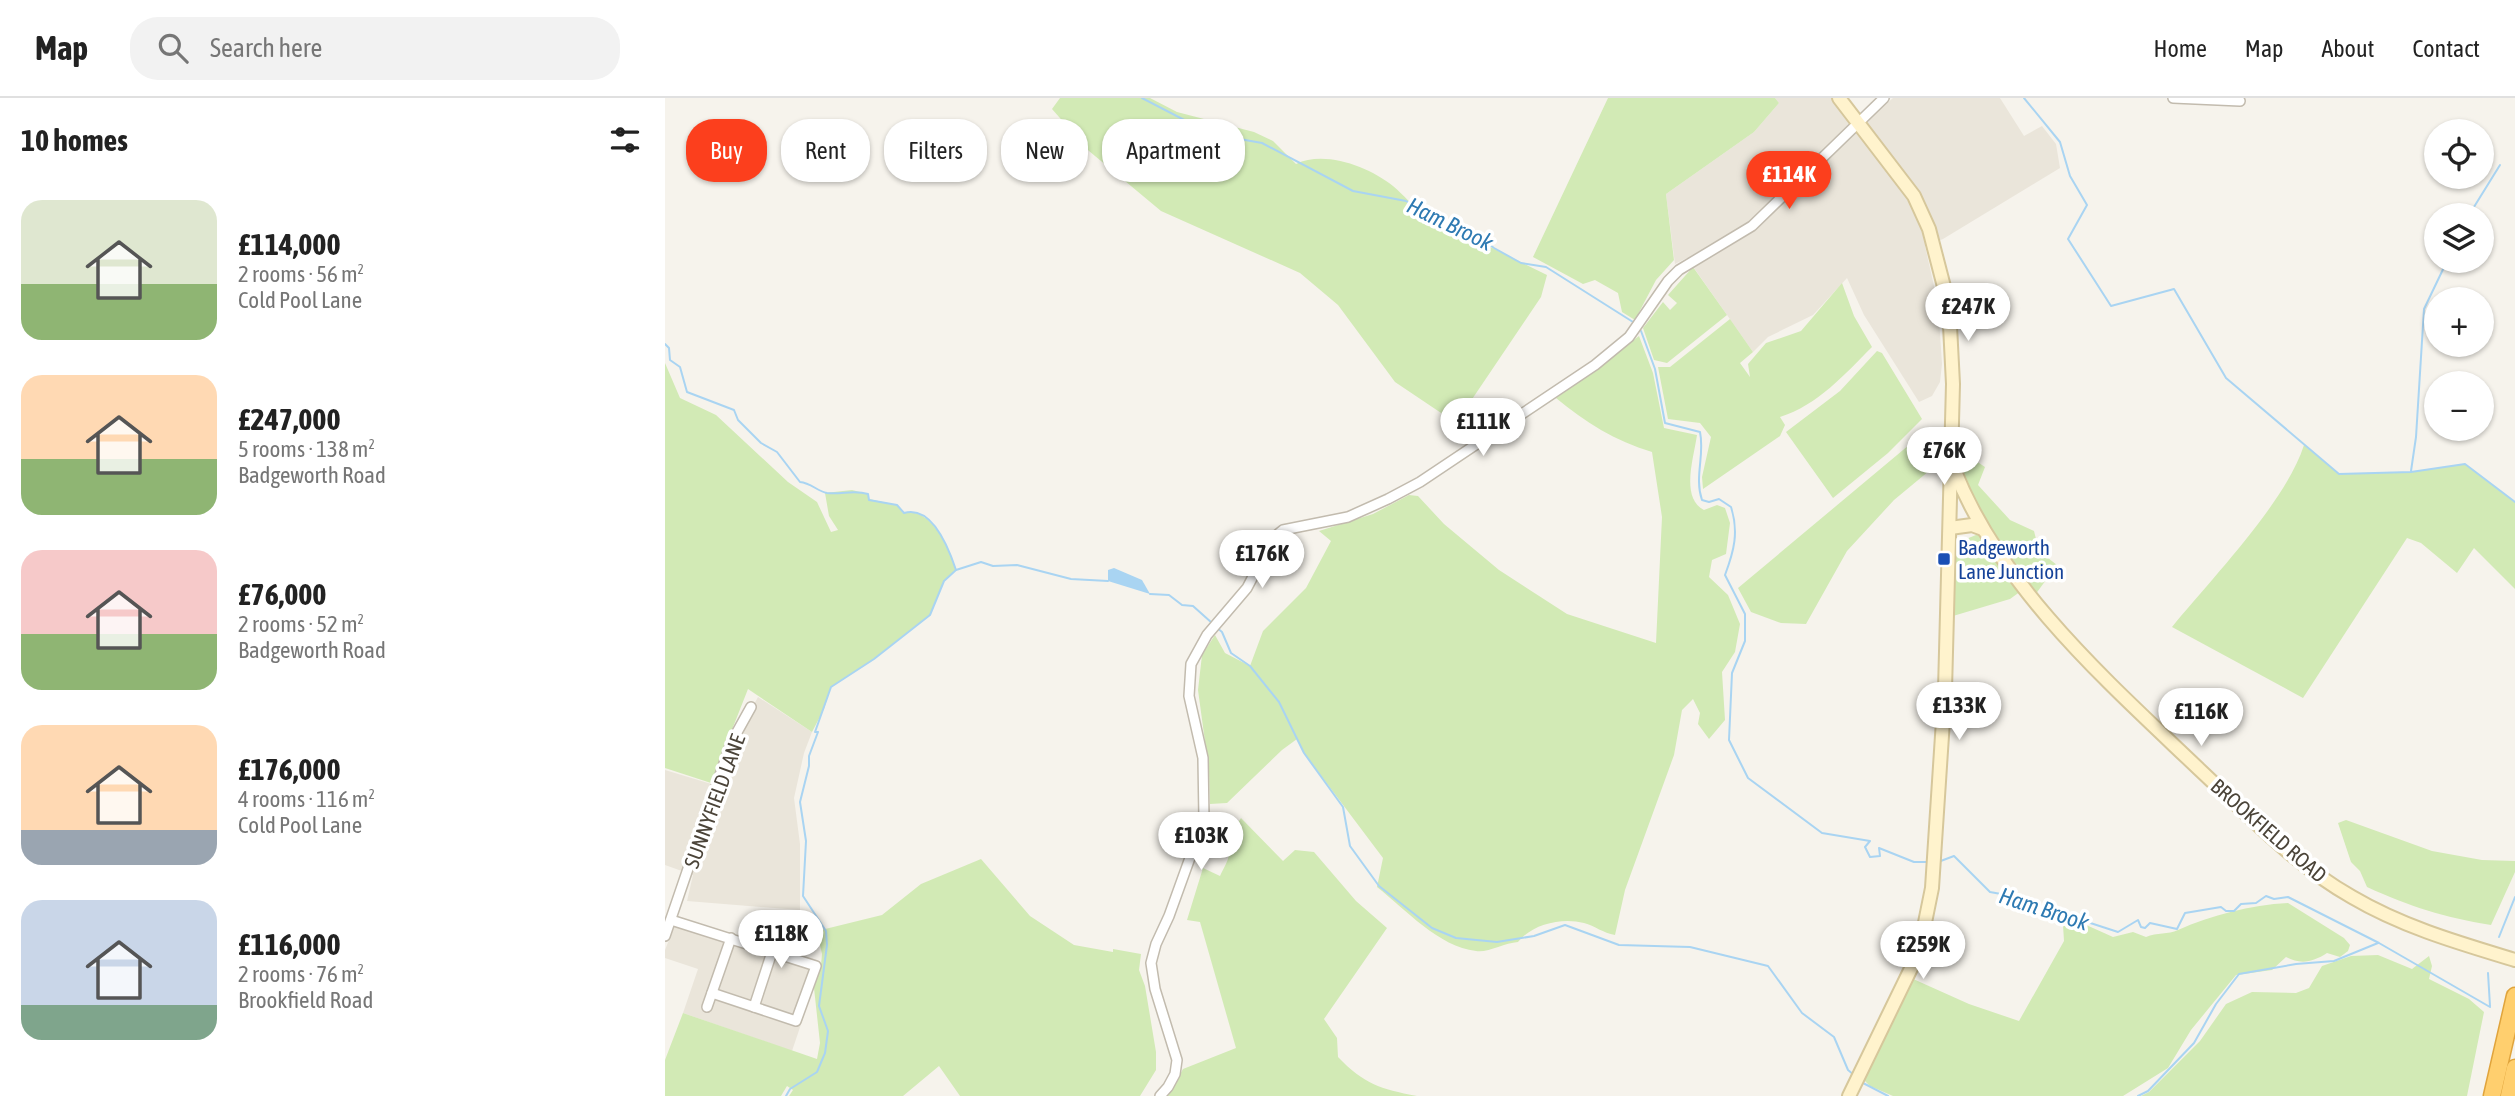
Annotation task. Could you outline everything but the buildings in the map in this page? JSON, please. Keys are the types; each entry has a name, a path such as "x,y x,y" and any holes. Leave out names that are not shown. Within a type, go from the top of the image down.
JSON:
{"highway":[{"path":"2492,1096 2515,996"},
{"path":"2509,1096 2515,1068"}],"street":[{"path":"1839,98 1914,196 1935,246 1949,306 1953,384 1945,690 1932,888 1919,952 1849,1096"},
{"path":"1160,1096 1175,1074 1177,1060 1155,989 1151,963 1204,819 1203,758 1189,696 1191,664 1207,635 1247,588 1268,545 1283,530 1348,517 1409,488 1595,365 1629,337 1668,281 1679,270 1752,226 1884,98"},
{"path":"2173,98 2240,101"},
{"name":"BROOKFIELD ROAD","path":"1952,463 1966,500 1983,529 2042,610 2112,687 2285,848 2320,877 2351,897 2407,926 2515,960"},
{"path":"1950,503 1954,497 1966,500"},
{"path":"1950,528 1972,525 1983,529"},
{"name":"SUNNYFIELD LANE","path":"665,936 731,743 751,707"},
{"path":"671,919 816,967 796,1021 712,993"},
{"path":"707,1007 731,938"},
{"path":"754,1007 772,952"}],"shaded area":[{"path":"1775,98 1832,98 1855,131 1893,98 2000,98 2024,136 2042,126 2056,144 2060,168 1943,239 1925,246 1938,304 1942,364 1940,382 1932,396 1919,402 1864,315 1847,278 1813,315 1768,337 1753,352 1687,258 1675,264 1666,194 1754,132 1779,103"},
{"path":"758,697 812,732 804,753 794,798 800,844 800,910 687,901 693,875 665,865 665,770 718,786 733,743"},
{"path":"678,917 821,965 792,1051 683,1013 698,969 665,958 665,950"}],"green space":[{"path":"1060,98 1150,98 1177,112 1204,119 1102,119 1102,162 1088,150 1088,119 1061,119 1052,109"},
{"path":"1608,98 1775,98 1779,103 1754,132 1666,194 1674,260 1656,280 1635,320 1622,312 1618,293 1595,280 1583,284 1533,257"},
{"path":"1245,130 1273,141 1296,164 1308,160 1333,160 1372,173 1393,186 1438,225 1458,231 1547,275 1541,297 1456,423 1395,382 1338,305 1300,273 1161,211 1126,182 1245,182"},
{"path":"1693,267 1727,315 1667,363 1654,360 1643,328 1663,302 1670,310 1677,303 1668,295"},
{"path":"1842,283 1854,316 1872,347 1819,397 1780,417 1785,425 1780,436 1703,489 1702,477 1711,437 1700,423 1668,419 1658,367 1670,367 1730,319 1753,352 1740,363 1750,377 1748,364 1766,343 1801,331"},
{"path":"1639,336 1653,373 1664,428 1697,435 1690,476 1692,496 1704,510 1717,505 1725,508 1730,523 1726,554 1712,560 1709,577 1728,595 1740,624 1735,652 1722,672 1725,720 1709,739 1698,724 1700,713 1693,699 1682,710 1674,755 1625,890 1615,935 1584,923 1566,921 1539,926 1518,942 1481,951 1462,948 1423,926 1377,887 1383,858 1304,753 1297,739 1227,803 1210,804 1209,771 1198,690 1202,655 1215,635 1225,653 1250,666 1263,631 1306,588 1331,541 1319,531 1373,514 1409,495 1418,496 1444,524 1499,570 1567,614 1656,643 1662,517 1652,452 1601,430 1556,398"},
{"path":"1877,351 1882,353 1922,419 1888,453 1833,498 1786,432 1840,391"},
{"path":"665,363 680,398 716,415 788,482 817,502 831,532 838,530 829,516 825,493 852,490 868,494 869,499 897,505 903,513 923,516 931,522 944,541 956,570 944,581 930,615 874,659 831,687 824,709 812,732 748,689 711,783 665,768"},
{"path":"1909,445 1929,471 1894,500 1847,551 1806,624 1781,623 1751,612 1738,588"},
{"path":"2304,445 2339,474 2411,472 2465,464 2515,502 2515,589 2474,548 2457,573 2421,543 2407,538 2303,698 2172,627 2265,515 2295,467"},
{"path":"1958,460 1976,461 1985,467 1978,485 2010,520 2034,531 2039,551 2057,565 2035,595 2028,586 2010,599 1953,616 1954,547 1959,542 1988,530 1962,476"},
{"path":"1241,818 1283,861 1295,850 1314,852 1356,901 1387,928 1324,1019 1337,1038 1338,1057 1356,1074 1383,1088 1417,1096 1168,1096 1183,1069 1236,1048 1200,922 1187,920 1203,868 1220,876 1229,855 1226,842"},
{"path":"2346,820 2432,851 2482,860 2515,861 2515,872 2491,925 2427,910 2367,887 2360,871 2351,862 2338,823"},
{"path":"981,859 1030,916 1074,945 1141,954 1139,970 1145,986 1156,1052 1156,1070 1140,1096 960,1096 939,1066 903,1096 789,1096 793,1090 787,1086 781,1096 665,1096 665,1060 683,1013 817,1059 820,1043 814,988 822,954 817,931 882,915 921,884"},
{"path":"2288,903 2344,938 2350,945 2348,951 2340,957 2327,953 2307,961 2286,957 2272,970 2236,975 2191,1030 2168,1068 2123,1096 1893,1096 1870,1086 1863,1079 1911,978 1969,1004 2019,1021 2064,941 2063,925 2084,924 2113,937 2133,932 2146,937 2174,932 2231,912"},
{"path":"2378,955 2412,969 2429,956 2432,966 2429,979 2469,999 2484,1012 2467,1096 2141,1096 2149,1092 2200,1041 2226,1004 2252,992 2296,993 2309,988 2322,966 2351,956"}],"water":[{"path":"1114,568 1142,580 1150,594 1108,581 1108,570"}],"waterway":[{"name":"Ham Brook","path":"1142,98 1194,125 1234,138 1262,143 1353,191 1406,201 1438,222 1466,227 1494,248 1521,263 1546,267 1633,322"},
{"path":"2024,98 2060,142 2070,176 2087,205 2068,239 2111,306 2174,289 2226,378 2339,474 2411,472 2465,464 2515,502"},
{"path":"2476,203 2500,165"},
{"path":"2411,471 2416,437 2424,309 2441,273"},
{"name":"Ham Brook","path":"1641,331 1655,369 1665,423 1700,432 1699,483 1702,500 1709,502 1719,499 1731,507 1735,525 1734,541 1725,575 1745,614 1745,641 1732,673 1729,740 1748,778 1822,833 1870,841 1865,847 1870,857 1880,856 1879,848 1914,862 1929,862"},
{"path":"665,344 669,348 670,360 680,367 687,392 734,410 738,420 761,443 777,452 800,482 827,493 868,494 869,500 897,505 904,513 914,512 923,516 938,531 956,570"},
{"path":"786,1096 790,1089 817,1072 825,1053 828,1031 819,1006 827,945 826,931 803,896 806,841 800,802 809,756 818,732 815,732 831,687 874,659 930,615 944,581 956,570 981,562 993,566 1017,565 1071,579 1108,581"},
{"path":"1150,594 1169,595 1182,605 1193,606 1212,623"},
{"path":"1216,627 1222,632 1231,653 1250,666 1279,702 1304,753 1343,807 1350,846 1379,886 1432,928 1456,938 1497,942 1534,936 1565,925 1619,945 1690,947 1768,966 1802,1013 1834,1037 1848,1070 1854,1075"},
{"name":"Ham Brook","path":"1938,862 1954,856 1990,892 2001,894 2032,909 2046,910 2118,932 2138,920 2141,927 2145,928 2150,923 2177,929 2185,913 2221,907 2226,911 2234,911 2241,904 2256,903 2266,896 2274,899 2288,897 2379,943 2490,1007"},
{"path":"2499,937 2515,897"},
{"path":"2138,1096 2148,1091 2194,1043 2216,1004 2239,974 2296,964 2334,961 2378,943"},
{"path":"2488,973 2490,1006"},
{"path":"1863,1083 1888,1096"}],"place":[{"name":"Badgeworth Lane Junction","path":"1944,559"}]}
